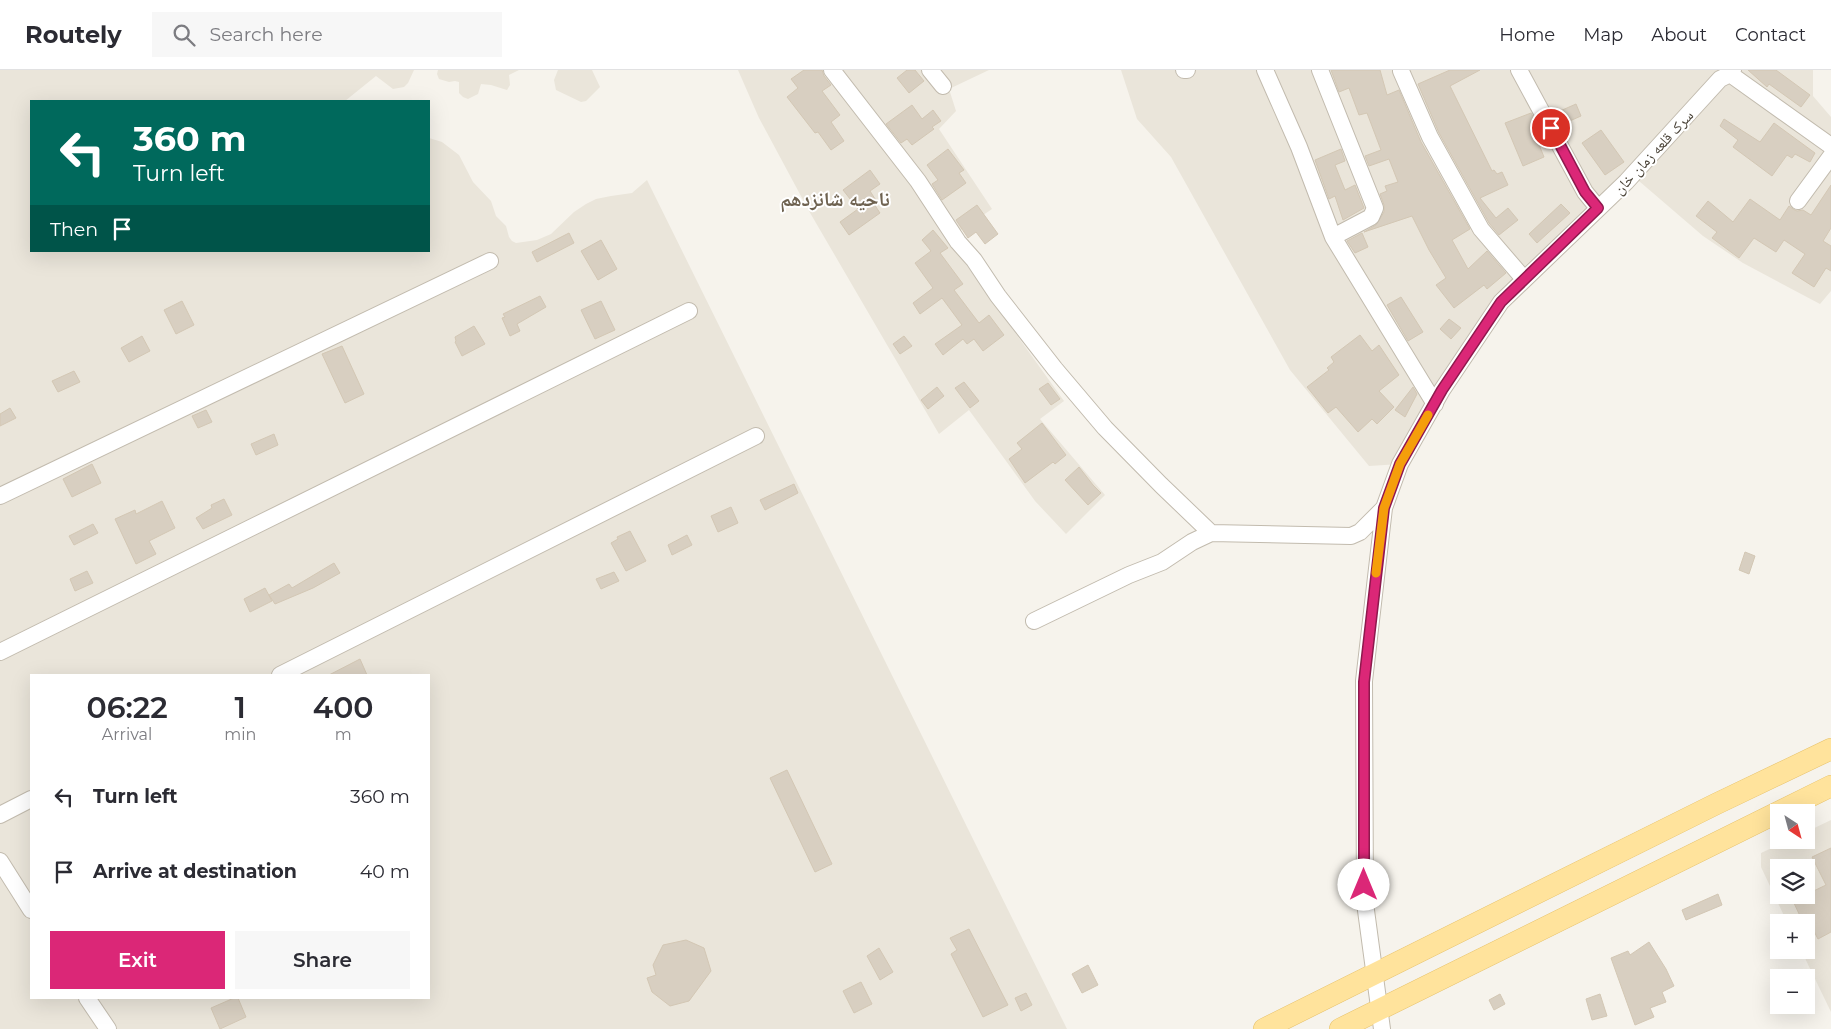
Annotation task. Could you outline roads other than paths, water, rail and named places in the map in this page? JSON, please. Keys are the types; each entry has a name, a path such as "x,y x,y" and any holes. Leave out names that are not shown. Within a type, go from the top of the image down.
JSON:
{"main road":[{"path":"1264,1029 1708,808 1831,749"},
{"path":"1340,1029 1380,1020 1515,941 1831,786"}],"street":[{"path":"832,70 918,182 958,242 974,260 998,296 1055,369 1105,428 1212,533"},
{"path":"930,70 943,86"},
{"path":"1265,70 1299,147 1333,237 1435,404"},
{"path":"1320,70 1376,208 1371,217 1333,237"},
{"path":"1519,70 1585,192 1598,208"},
{"path":"1401,71 1430,137 1481,229 1524,279"},
{"path":"1725,73 1831,146"},
{"name":"سرک قلعه زمان خان","path":"1380,1020 1365,903 1364,682 1384,508 1400,464 1435,404 1501,302 1626,182 1725,73"},
{"path":"1798,201 1831,156"},
{"path":"0,496 490,260"},
{"path":"0,652 690,311"},
{"path":"282,674 756,436"},
{"path":"1034,621 1129,574 1162,562 1192,542 1212,533 1351,536 1360,532 1384,508"},
{"path":"0,815 30,800"},
{"path":"0,861 30,908"},
{"path":"88,999 108,1029"}],"district":[{"name":"ناحیه شانزدهم","path":"835,199"}]}
